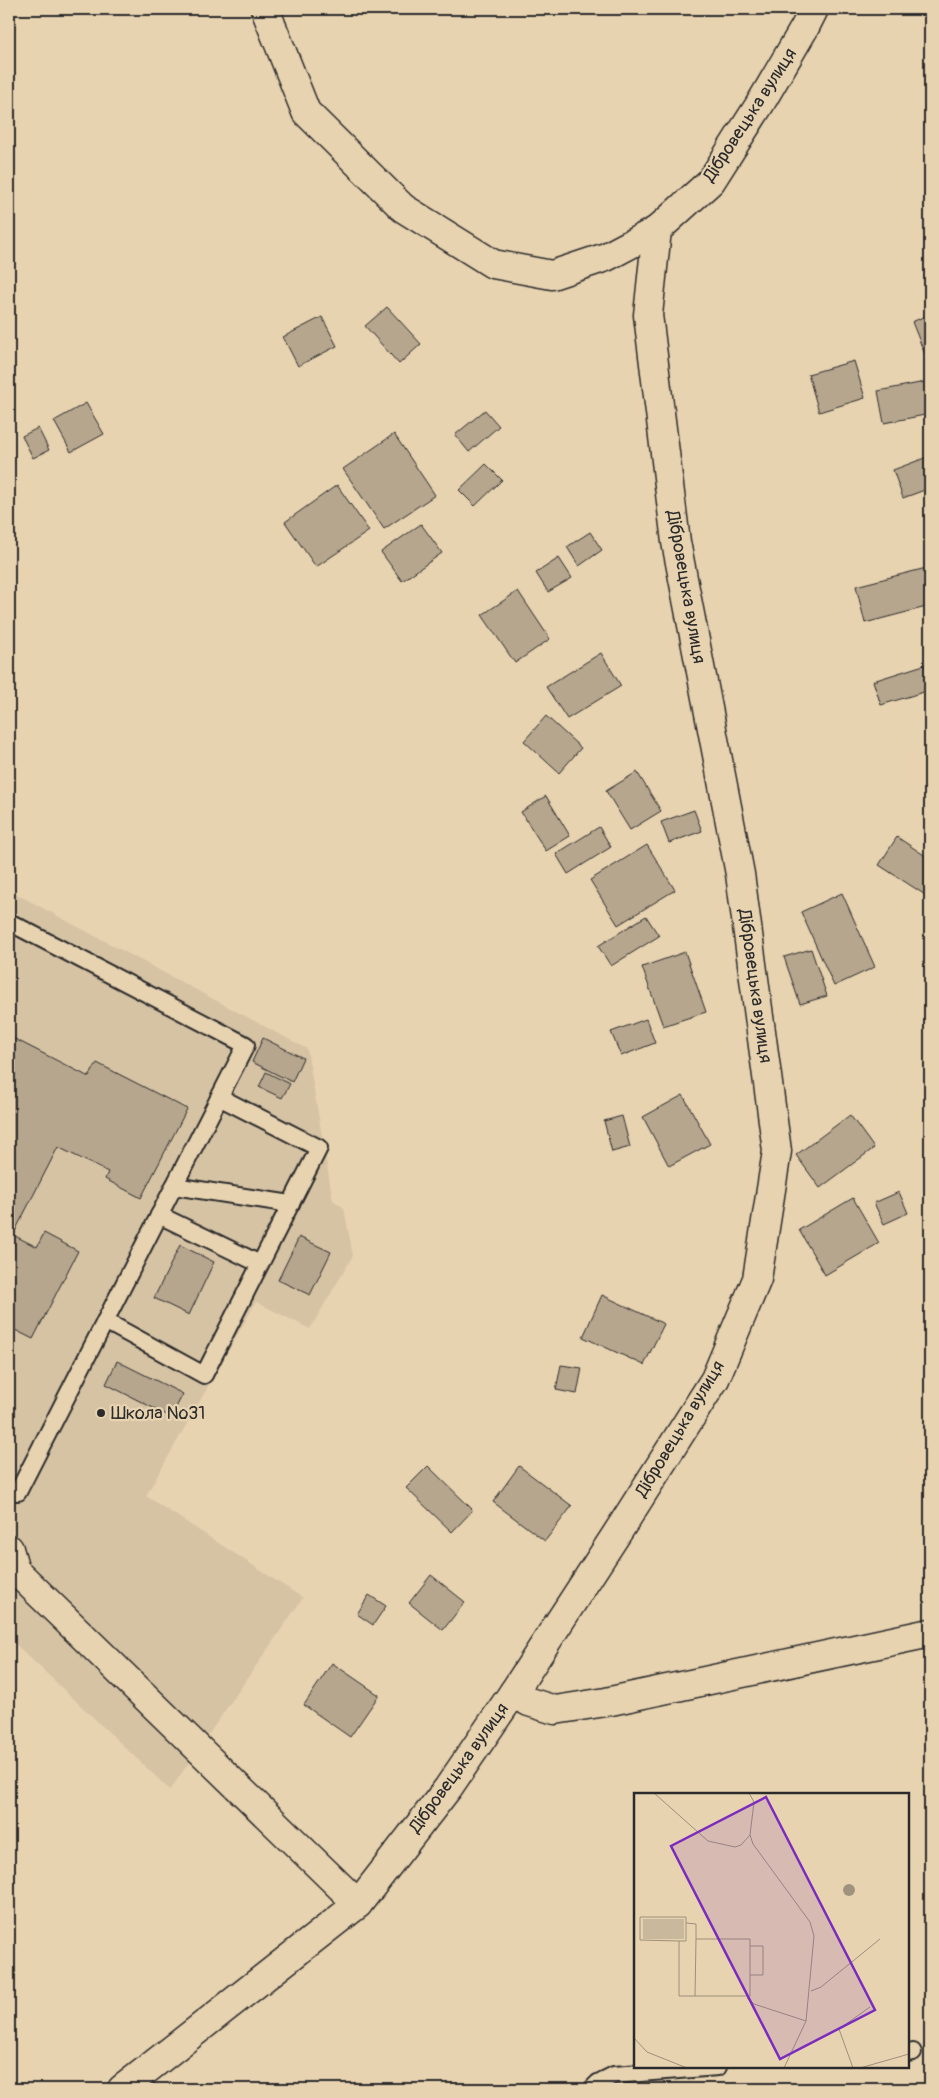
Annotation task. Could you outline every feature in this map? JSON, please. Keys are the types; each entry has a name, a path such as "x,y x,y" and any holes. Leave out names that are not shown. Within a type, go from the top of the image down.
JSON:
{"street":[{"path":"265,9 306,112 403,208 493,264 552,275 606,258 657,230"},
{"name":"Дібровецька вулиця","path":"122,2089 358,1904 448,1788 513,1693 715,1379 757,1279 777,1151 740,874 676,542 648,315 657,230 711,181 760,104 814,9"},
{"path":"9,1549 15,1570 358,1904"},
{"path":"513,1693 529,1702 555,1710 606,1702 930,1633"}],"lane":[{"path":"9,922 246,1045 18,1492 9,1492"},
{"path":"105,1322 204,1375 319,1148 219,1097"},
{"path":"174,1186 290,1204"},
{"path":"160,1215 260,1264"},
{"path":"592,2089 614,2074 703,2068"}],"shaded area":[{"name":"Школа №31","path":"9,890 307,1049 333,1200 344,1208 353,1256 310,1329 256,1302 146,1496 303,1598 170,1790 9,1638"}],"building":[{"path":"387,307 421,344 399,364 365,326"},
{"path":"930,314 930,367 912,322"},
{"path":"322,317 337,346 298,366 283,337"},
{"path":"854,361 865,398 819,412 808,374"},
{"path":"930,381 930,414 884,423 878,391"},
{"path":"86,403 104,434 71,452 54,421"},
{"path":"485,410 499,426 469,452 455,435"},
{"path":"38,428 49,450 33,458 22,436"},
{"path":"394,434 435,495 384,529 343,469"},
{"path":"930,456 930,488 903,498 893,470"},
{"path":"486,464 502,480 475,506 459,490"},
{"path":"337,485 369,531 316,567 285,522"},
{"path":"421,524 442,553 402,581 381,552"},
{"path":"590,532 602,550 579,566 567,547"},
{"path":"559,558 572,578 548,592 536,573"},
{"path":"930,567 930,606 865,623 856,586"},
{"path":"518,591 550,639 515,663 482,615"},
{"path":"601,653 621,686 567,719 546,687"},
{"path":"930,663 930,690 881,705 873,681"},
{"path":"546,716 581,748 559,773 524,741"},
{"path":"924,759 930,759 930,777 926,777"},
{"path":"637,772 661,811 630,830 606,791"},
{"path":"546,796 570,836 546,851 521,812"},
{"path":"694,810 702,831 669,843 661,822"},
{"path":"599,827 611,847 568,874 556,854"},
{"path":"897,837 930,859 930,898 879,865"},
{"path":"647,845 675,890 618,925 590,880"},
{"path":"842,893 875,967 834,986 801,912"},
{"path":"646,916 659,936 611,966 598,946"},
{"path":"811,949 827,996 800,1004 784,957"},
{"path":"685,952 706,1012 663,1026 642,967"},
{"path":"646,1019 655,1043 621,1056 611,1032"},
{"path":"9,1036 89,1077 97,1063 187,1109 141,1198 105,1179 108,1172 58,1147 13,1235 37,1247 44,1233 78,1251 33,1339 9,1327"},
{"path":"263,1038 303,1058 292,1082 252,1062"},
{"path":"266,1072 290,1084 282,1098 259,1087"},
{"path":"683,1095 710,1144 669,1166 643,1117"},
{"path":"850,1115 874,1148 820,1188 796,1155"},
{"path":"622,1116 630,1147 612,1152 604,1121"},
{"path":"899,1192 908,1213 884,1224 874,1203"},
{"path":"853,1198 879,1243 825,1275 799,1230"},
{"path":"299,1237 331,1252 310,1295 278,1280"},
{"path":"180,1245 214,1262 189,1315 154,1298"},
{"path":"602,1295 664,1324 644,1365 583,1337"},
{"path":"117,1361 183,1394 171,1417 106,1384"},
{"path":"561,1365 582,1368 577,1394 556,1390"},
{"path":"428,1466 473,1510 452,1532 406,1488"},
{"path":"519,1466 572,1506 545,1541 493,1502"},
{"path":"431,1575 465,1602 443,1630 409,1603"},
{"path":"369,1595 386,1606 373,1625 357,1614"},
{"path":"332,1663 379,1695 350,1737 304,1705"}],"place":[{"name":"Школа №31","path":"101,1413"}]}
